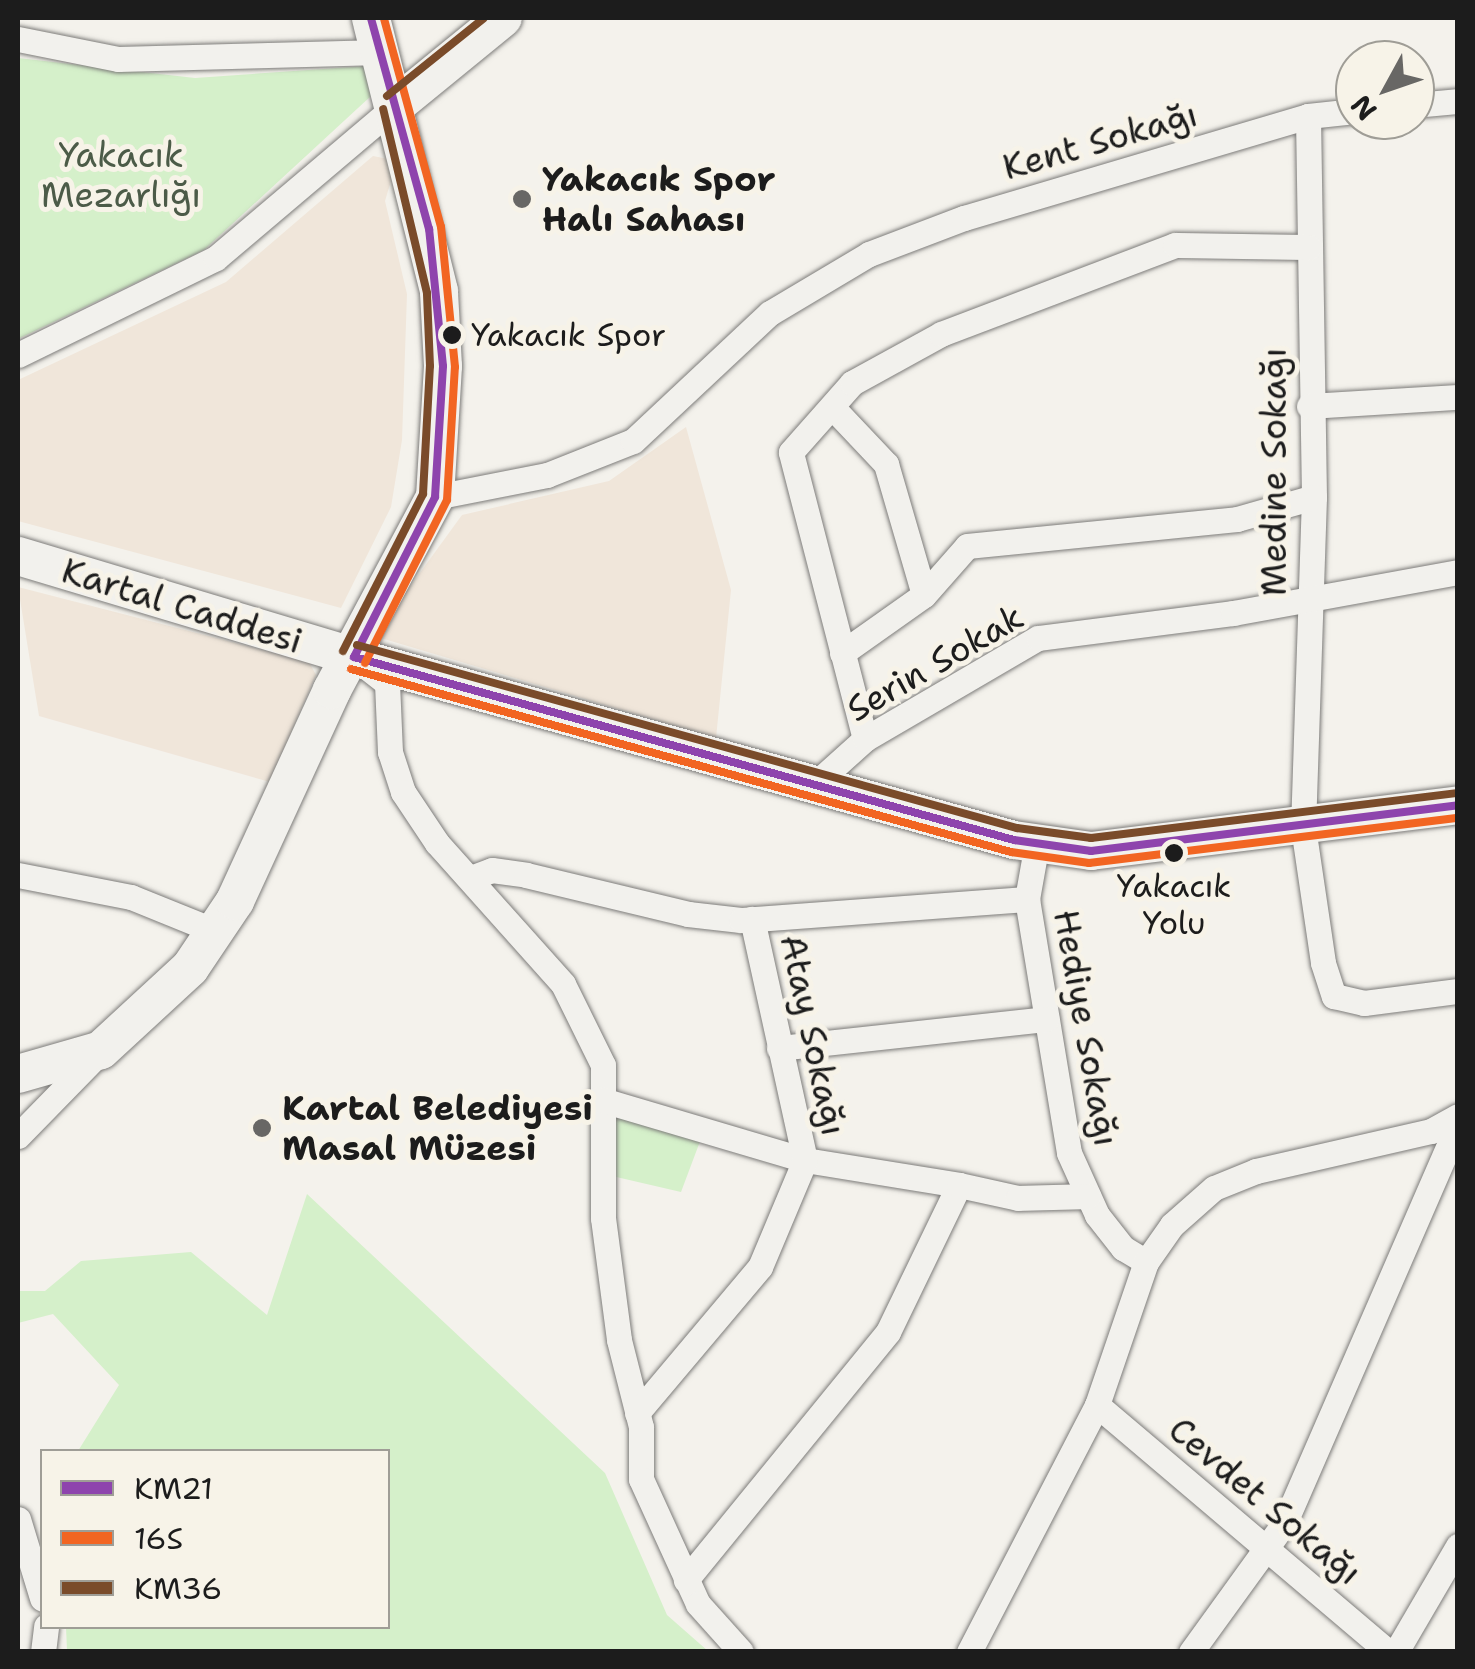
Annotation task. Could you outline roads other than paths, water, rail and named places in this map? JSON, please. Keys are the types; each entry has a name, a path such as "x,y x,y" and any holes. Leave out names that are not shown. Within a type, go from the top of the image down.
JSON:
{"main road":[{"path":"395,106 503,18"},
{"path":"18,1074 101,1050 190,968 215,931 435,497 443,366 439,291 376,34"},
{"name":"Kartal Caddesi","path":"18,556 354,658 1037,843 1091,851 1458,805"}],"street":[{"path":"18,39 118,59 376,34"},
{"path":"18,356 216,258 395,106"},
{"name":"Kent Sokağı","path":"435,497 546,475 633,441 770,313 869,254 964,218 1308,116 1335,113"},
{"name":"Medine Sokağı","path":"1308,116 1309,406 1314,497 1304,827 1334,996 1364,1003 1458,991"},
{"path":"865,739 791,452 834,409 852,383 908,350 1176,245 1309,248"},
{"path":"1309,406 1458,397"},
{"path":"834,409 886,464 924,595"},
{"path":"842,653 924,595 967,546 1237,519 1314,497"},
{"name":"Serin Sokak","path":"815,784 865,739 1038,638 1458,572"},
{"path":"354,658 387,683 390,752 403,792 437,843 562,984 603,1065 603,1218 620,1340 638,1413 641,1479 698,1604 741,1652"},
{"name":"Hediye Sokağı","path":"1037,843 1027,900 1069,1154 1088,1196 1123,1248 1146,1262"},
{"path":"471,878 492,870 688,914 752,919 1027,900"},
{"path":"18,875 130,897 215,931"},
{"name":"Atay Sokağı","path":"638,1413 760,1268 804,1160 752,919"},
{"path":"779,1048 1046,1019"},
{"path":"18,1136 101,1050"},
{"path":"600,1099 804,1160 1018,1198 1088,1196"},
{"path":"970,1652 1098,1404 1146,1262 1172,1225 1214,1188 1336,1149 1431,1131 1458,1116"},
{"path":"1191,1652 1268,1550 1458,1124"},
{"path":"686,1580 888,1332 960,1185"},
{"name":"Cevdet Sokağı","path":"1098,1404 1388,1652"},
{"path":"18,1520 40,1592"},
{"path":"1396,1652 1458,1546"}],"place":[{"name":"Yakacık Spor Halı Sahası","path":"522,199"},
{"name":"Yakacık Spor","path":"452,335"},
{"name":"Yakacık Yolu","path":"1174,853"},
{"name":"Kartal Belediyesi Masal Müzesi","path":"262,1128"}],"park label":[{"name":"Yakacık Mezarlığı","path":"121,175"}]}
